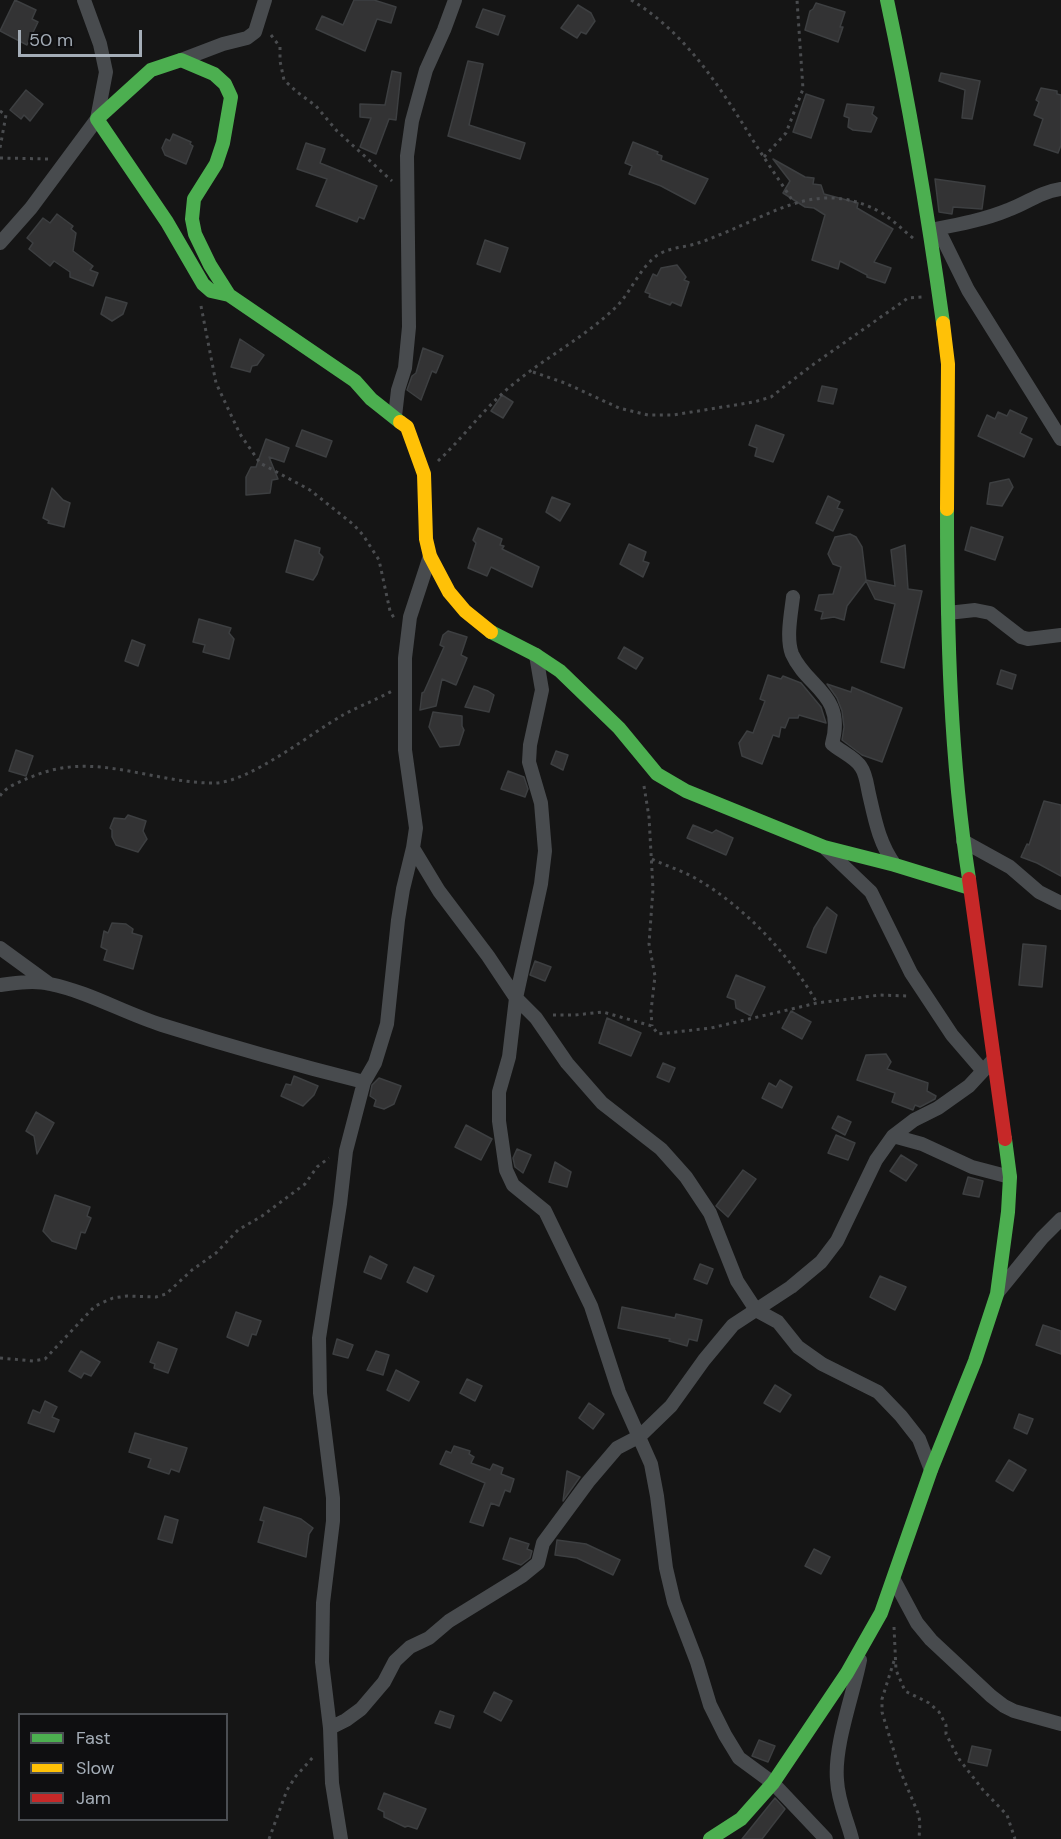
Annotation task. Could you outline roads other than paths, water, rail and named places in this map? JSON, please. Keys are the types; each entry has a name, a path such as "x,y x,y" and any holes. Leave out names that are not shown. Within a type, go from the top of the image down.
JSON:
{"street":[{"path":"84,0 100,44 106,72 97,119 167,222 203,284 211,291 229,296 355,381 371,399 406,427 415,445 424,474 426,539 430,556 449,592 465,611 490,631 561,671 619,728 657,774 686,791 824,847 895,865 970,888"},
{"path":"0,243 31,208 97,119 151,70 223,44 247,38 255,32 265,0"},
{"path":"395,416 398,390 405,368 409,327 407,156 412,121 426,70 456,0"},
{"path":"710,1839 741,1819 773,1784 862,1650 888,1596 931,1470 975,1361 997,1294 1004,1249 1010,1177 963,841 951,714 946,548 948,364 933,255 934,229 887,0"},
{"path":"181,60 214,74 225,84 231,97 223,143 216,164 194,199 192,219 195,234 229,296"},
{"path":"934,229 987,218 1010,210 1044,192 1061,189"},
{"path":"934,229 968,291 1061,439"},
{"path":"340,1839 332,1783 330,1733 322,1662 322,1628 333,1521 333,1498 320,1393 319,1338 346,1151 364,1082 375,1063 387,1024 398,920 403,889 414,848 416,828 405,750 407,637 410,617 430,556"},
{"path":"793,597 790,639 792,652 799,665 824,693 832,706 835,734 832,744 840,752 851,756 861,766 878,832 885,851 895,865"},
{"path":"948,613 975,610 990,613 1021,637 1028,639 1061,635"},
{"path":"536,655 542,690 530,745 529,762 541,803 545,851 541,884 516,998 509,1057 499,1092 499,1121 507,1170 513,1185 545,1211 591,1306 619,1392 640,1436 655,1479 662,1544 674,1602 697,1662 710,1706 739,1758 773,1784 826,1839"},
{"path":"963,841 1010,867 1039,892 1061,903"},
{"path":"824,847 871,892 911,974 952,1035 983,1071"},
{"path":"414,848 440,891 516,998 536,1018 567,1063 602,1103 660,1149 686,1177 710,1213 737,1281 756,1310 778,1322 798,1347 814,1358 878,1392 919,1439 931,1470"},
{"path":"0,948 48,983 105,1001 137,1017 221,1043 364,1082"},
{"path":"0,985 48,983"},
{"path":"330,1733 361,1709 384,1682 395,1661 410,1647 429,1638 449,1621 522,1576 538,1563 543,1543 588,1482 617,1448 640,1436 671,1406 733,1325 791,1287 821,1262 837,1241 876,1160 893,1137 914,1120 938,1108 969,1086 994,1059"},
{"path":"893,1137 922,1144 972,1167 1010,1177"},
{"path":"997,1294 1018,1266 1061,1219"},
{"path":"894,1580 917,1623 931,1640 991,1696 1014,1711 1061,1724"},
{"path":"852,1839 839,1803 836,1778 840,1747 862,1650"}]}
